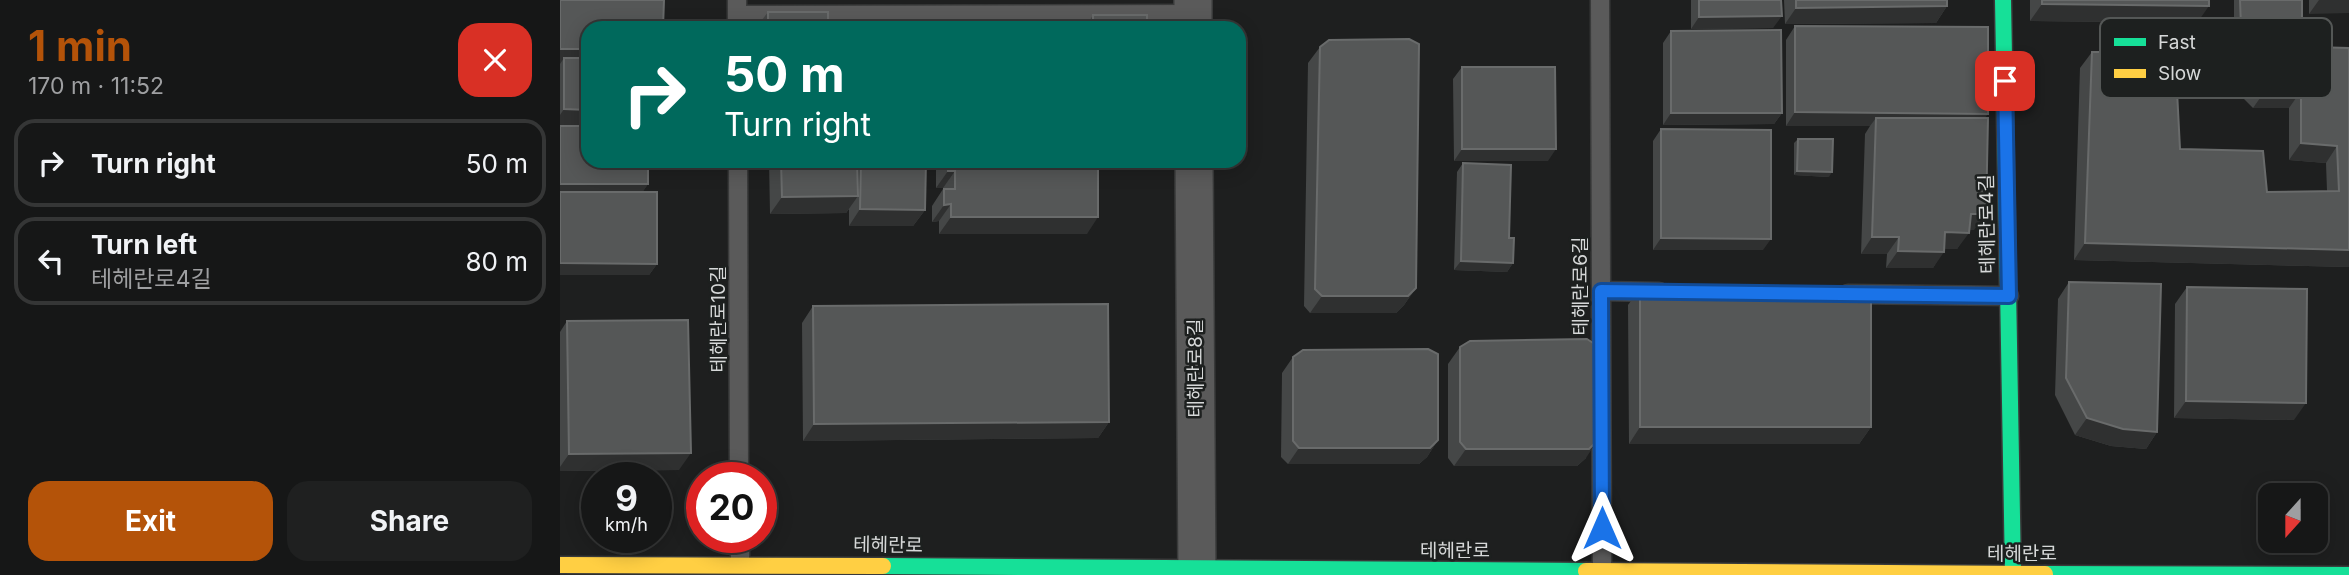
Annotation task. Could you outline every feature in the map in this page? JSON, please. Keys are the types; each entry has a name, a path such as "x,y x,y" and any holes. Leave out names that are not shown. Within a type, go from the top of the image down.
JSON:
{"main road":[{"name":"테헤란로4길","path":"2003,0 2013,574"},
{"name":"테헤란로","path":"560,565 740,564 1197,572 2349,575"}],"street":[{"name":"테헤란로8길","path":"1194,168 1197,572"}],"lane":[{"name":"테헤란로6길","path":"1600,0 1602,571"},
{"path":"737,14 1193,14"},
{"name":"테헤란로10길","path":"738,168 740,462"},
{"path":"1601,291 1683,292"},
{"path":"1832,294 2009,296"},
{"path":"740,553 740,564"}],"building":[{"path":"560,0 664,0 663,21 581,21 581,49 560,49"},
{"path":"1699,0 1781,0 1782,16 1699,17"},
{"path":"1796,0 1947,0 1947,6 1796,8"},
{"path":"2042,0 2209,0 2209,6 2042,4"},
{"path":"2240,0 2302,0 2302,18 2241,18"},
{"path":"768,12 828,12 828,21 768,21"},
{"path":"1093,15 1147,15 1147,21 1093,21"},
{"path":"1795,26 1988,27 1988,114 1795,112"},
{"path":"1781,30 1782,113 1671,113 1671,31"},
{"path":"1409,39 1419,44 1416,288 1408,296 1322,296 1315,289 1320,47 1329,40"},
{"path":"2332,48 2349,48 2349,250 2085,243 2092,52 2100,52 2100,98 2177,98 2180,149 2263,151 2267,192 2339,191 2337,146 2301,143 2301,98 2332,98"},
{"path":"564,58 581,58 581,110 564,109"},
{"path":"1462,67 1555,67 1556,149 1462,149"},
{"path":"1876,118 1988,118 1986,214 1971,214 1969,233 1945,232 1944,252 1898,251 1899,237 1872,237"},
{"path":"560,126 581,126 581,168 648,168 648,184 560,184"},
{"path":"1661,129 1771,130 1771,239 1661,238"},
{"path":"1798,139 1833,139 1832,172 1797,171"},
{"path":"1463,163 1511,165 1509,238 1514,238 1513,263 1461,261"},
{"path":"781,168 857,168 858,196 782,197"},
{"path":"861,168 926,168 925,210 860,209"},
{"path":"948,168 1098,168 1098,217 951,217 951,204 944,205 944,189 955,189 955,171 948,171"},
{"path":"560,192 657,192 657,264 560,263"},
{"path":"2069,282 2161,284 2157,432 2123,429 2087,418 2066,378"},
{"path":"2187,287 2307,289 2306,403 2186,401"},
{"path":"1640,288 1871,288 1871,427 1640,427"},
{"path":"1108,304 1109,422 814,424 813,306"},
{"path":"688,320 691,453 569,454 567,321"},
{"path":"1587,339 1596,345 1597,441 1589,449 1466,449 1460,442 1460,347 1470,341"},
{"path":"1428,349 1438,354 1438,440 1430,448 1299,448 1293,441 1293,357 1303,350"}],"traffic: fast":[{"path":"2003,0 2013,574"},
{"path":"883,566 1586,571"},
{"path":"2045,574 2349,575"}],"traffic: slow":[{"path":"560,565 883,566"},
{"path":"1586,571 2045,574"}],"route":[{"path":"1602,528 1601,291 2009,296 2005,81"}]}
